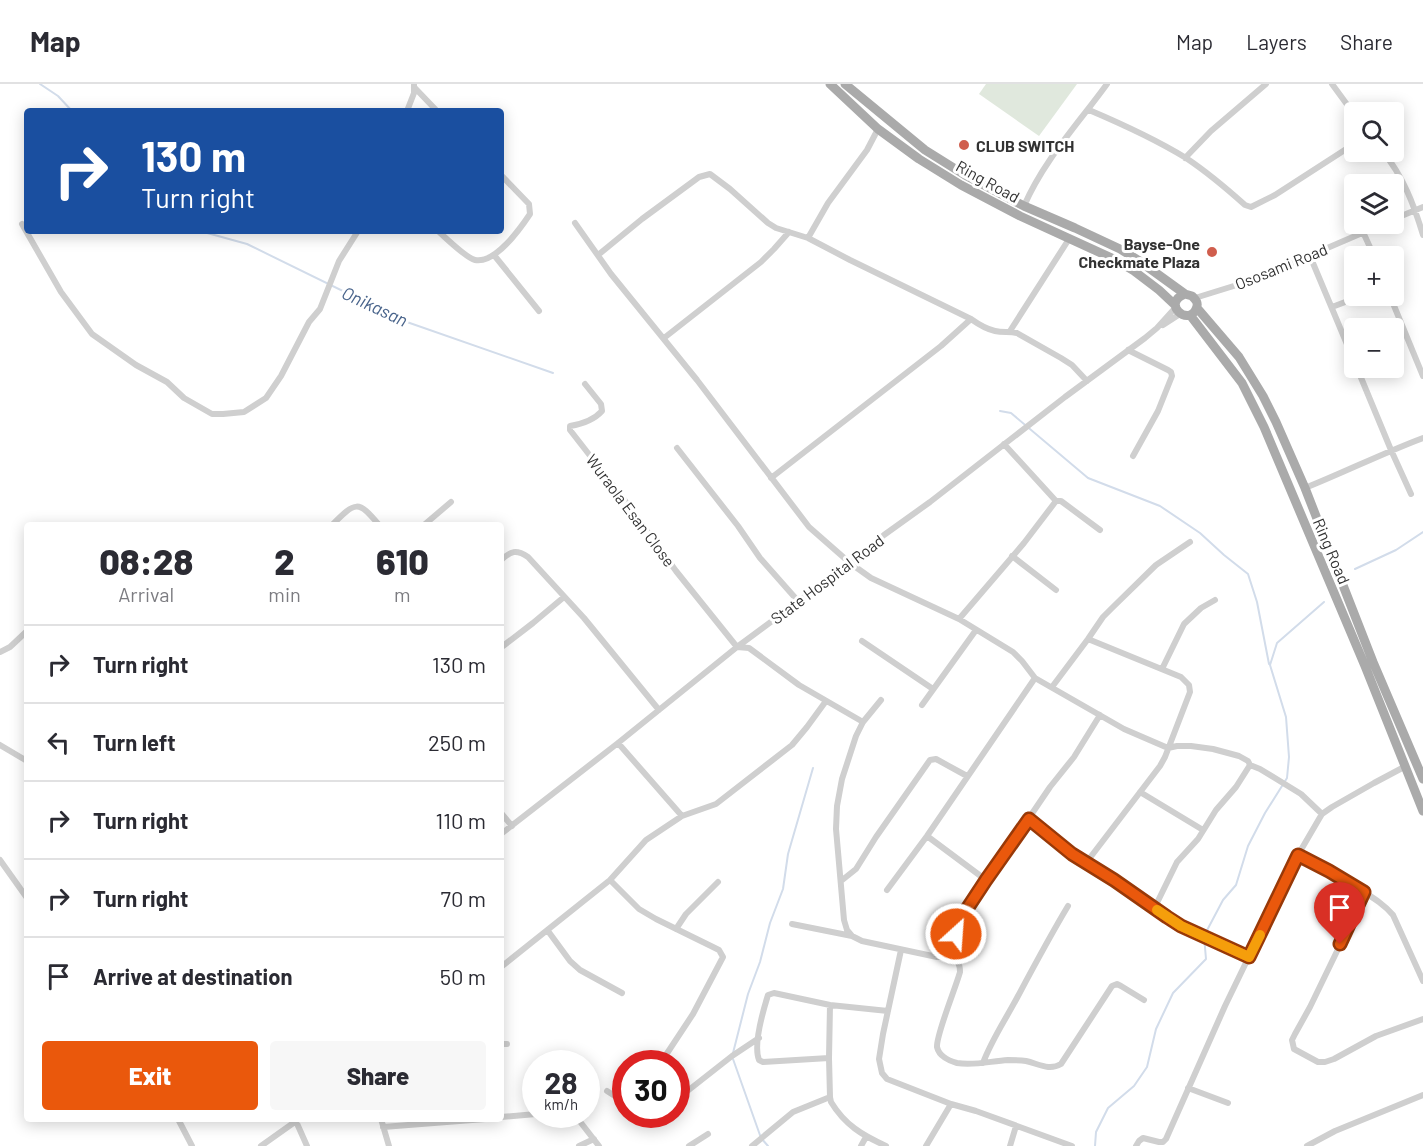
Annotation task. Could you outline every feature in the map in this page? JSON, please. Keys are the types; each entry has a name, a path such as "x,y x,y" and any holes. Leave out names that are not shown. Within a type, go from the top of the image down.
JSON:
{"main road":[{"name":"Ring Road","path":"830,84 878,129 961,185 1020,216 1114,259 1134,271 1187,307 1239,357 1276,422 1305,488 1373,662 1423,779"},
{"name":"Ring Road","path":"845,84 925,150 965,175 1024,206 1120,249 1138,260 1185,294 1192,296 1187,307"},
{"path":"1185,294 1178,297 1187,307"},
{"name":"Ring Road","path":"1187,307 1242,383 1255,408 1295,497 1423,812"}],"street":[{"path":"1024,206 1029,194 1064,140 1107,84"},
{"path":"1185,158 1211,130 1266,84"},
{"path":"1332,84 1345,102"},
{"path":"407,108 414,93 414,86"},
{"path":"414,86 435,108"},
{"path":"1089,110 1138,132 1185,158 1251,207 1275,195 1344,150"},
{"path":"808,238 828,203 867,150 878,129"},
{"path":"1391,162 1401,177 1423,235"},
{"path":"598,255 695,180 710,174 768,223 780,230 808,238 989,330 1010,331 1072,365 1086,381"},
{"path":"442,234 475,260 494,255 530,214 529,204 504,178"},
{"path":"1404,215 1423,207"},
{"path":"575,223 626,293 664,338 809,527 850,563 870,578 959,619 1013,652 1035,678 1124,729 1168,748 1177,746 1213,749 1239,756 1301,794 1322,814"},
{"path":"22,224 24,227"},
{"path":"664,338 761,262 789,232"},
{"path":"28,234 61,292 92,334 136,365 167,382 184,398 212,414 223,414 244,412 266,398 277,384 309,322 320,309 339,261 356,234"},
{"name":"Ososami Road","path":"1187,307 1212,293 1253,280 1357,234"},
{"path":"1010,331 1069,238"},
{"path":"494,255 539,311"},
{"path":"1310,256 1344,336"},
{"path":"1332,307 1344,302"},
{"path":"1394,306 1423,376"},
{"name":"State Hospital Road","path":"504,832 737,647 1086,381 1187,307"},
{"path":"771,478 971,319"},
{"path":"1128,350 1171,372 1172,376 1158,411 1133,456"},
{"path":"1361,378 1411,494"},
{"name":"Wuraola Esan Close","path":"585,384 601,404 602,411 597,417 570,426 570,430 676,572 737,647"},
{"path":"1305,488 1423,438"},
{"path":"1004,444 1056,501 1060,501 1100,530"},
{"path":"677,448 760,558 798,601"},
{"path":"959,619 1056,501"},
{"path":"428,522 451,502"},
{"path":"335,522 348,510 357,507 364,508 377,522"},
{"path":"1052,687 1103,617 1156,565 1190,542"},
{"path":"504,558 510,553 521,552 528,557 584,618 659,710"},
{"path":"1012,556 1056,590"},
{"path":"504,645 564,597"},
{"path":"1161,669 1184,624 1201,608 1215,600"},
{"path":"922,705 976,630"},
{"path":"0,652 10,647 24,633"},
{"path":"1086,863 1160,766 1190,692 1189,685 1181,677 1088,639"},
{"path":"862,641 933,689"},
{"path":"737,647 749,648 799,685 863,722"},
{"path":"887,890 927,836 1035,678"},
{"path":"852,936 844,920 836,830 837,806 842,779 856,736 863,722 881,700"},
{"path":"504,965 610,880 646,840 682,816 716,804 792,746 826,701"},
{"path":"792,924 937,957 949,954 961,918 1050,787 1074,757 1100,715"},
{"path":"618,743 682,816"},
{"path":"0,745 24,759"},
{"path":"841,881 856,869 930,760 936,759 967,776"},
{"path":"1154,909 1177,862 1198,839 1216,810 1251,765"},
{"path":"1136,1146 1143,1138 1163,1142 1298,855 1322,814 1406,766"},
{"path":"1140,792 1203,830"},
{"path":"504,817 512,826"},
{"path":"1029,819 1086,863 1181,926 1249,957"},
{"path":"927,836 986,880"},
{"path":"1298,855 1364,892 1394,915 1423,981"},
{"path":"0,860 24,894"},
{"path":"610,880 639,909 719,950 723,957 693,1014 669,1050"},
{"path":"676,929 686,914 718,882"},
{"path":"1364,892 1295,1034 1294,1049 1318,1062 1324,1062 1334,1059 1376,1035 1423,1019"},
{"path":"983,1063 990,1044 1068,906"},
{"path":"548,931 570,961 580,970 622,993"},
{"path":"901,950 879,1059 882,1073 887,1079 1072,1146"},
{"path":"949,954 960,965 960,972 937,1045 944,1057 959,1064 1015,1059 1055,1068 1061,1064 1114,985 1144,1000"},
{"path":"829,1059 763,1062 759,1060 757,1057 762,1014 770,993 830,1005 888,1011"},
{"path":"830,1005 830,1097 834,1107 852,1128 886,1146"},
{"path":"690,1089 759,1038"},
{"path":"1188,1088 1228,1103"},
{"path":"607,1091 612,1094"},
{"path":"1307,1146 1335,1131 1423,1095"},
{"path":"752,1146 793,1112 830,1097"},
{"path":"926,1146 951,1104"},
{"path":"504,1117 522,1115"},
{"path":"180,1122 192,1146"},
{"path":"261,1146 293,1122"},
{"path":"298,1122 307,1146"},
{"path":"382,1122 388,1146"},
{"path":"383,1127 447,1122"},
{"path":"1010,1146 1016,1126"},
{"path":"584,1128 599,1146"},
{"path":"689,1146 708,1134"},
{"path":"861,1146 866,1137"},
{"path":"579,1146 594,1139"}],"shaded area":[{"path":"986,84 1077,84 1039,136 979,94"}],"waterway":[{"name":"Onikasan","path":"40,84 58,96 69,108"},
{"name":"Onikasan","path":"211,234 247,244 404,321 553,373"},
{"path":"1000,411 1011,413 1088,478 1160,506 1200,533 1248,574 1257,602 1269,664"},
{"path":"1355,569 1396,550 1423,532"},
{"path":"1095,1146 1096,1132 1108,1108 1134,1086 1147,1067 1156,1029 1173,993 1206,959 1204,936 1223,900 1236,885 1248,846 1287,778 1289,757 1286,717 1270,665 1277,643 1324,602"},
{"path":"733,1053 748,994 783,889 788,854 813,768"},
{"path":"733,1059 761,1138 768,1146"}],"slow traffic":[{"path":"1157,910 1181,926 1249,957 1260,935"}],"place":[{"name":"CLUB SWITCH","path":"964,145"},
{"name":"Bayse-One Checkmate Plaza","path":"1212,252"}],"route":[{"path":"956,934 961,918 1029,819 1072,854 1181,926 1249,957 1298,855 1364,892 1340,944"}]}
